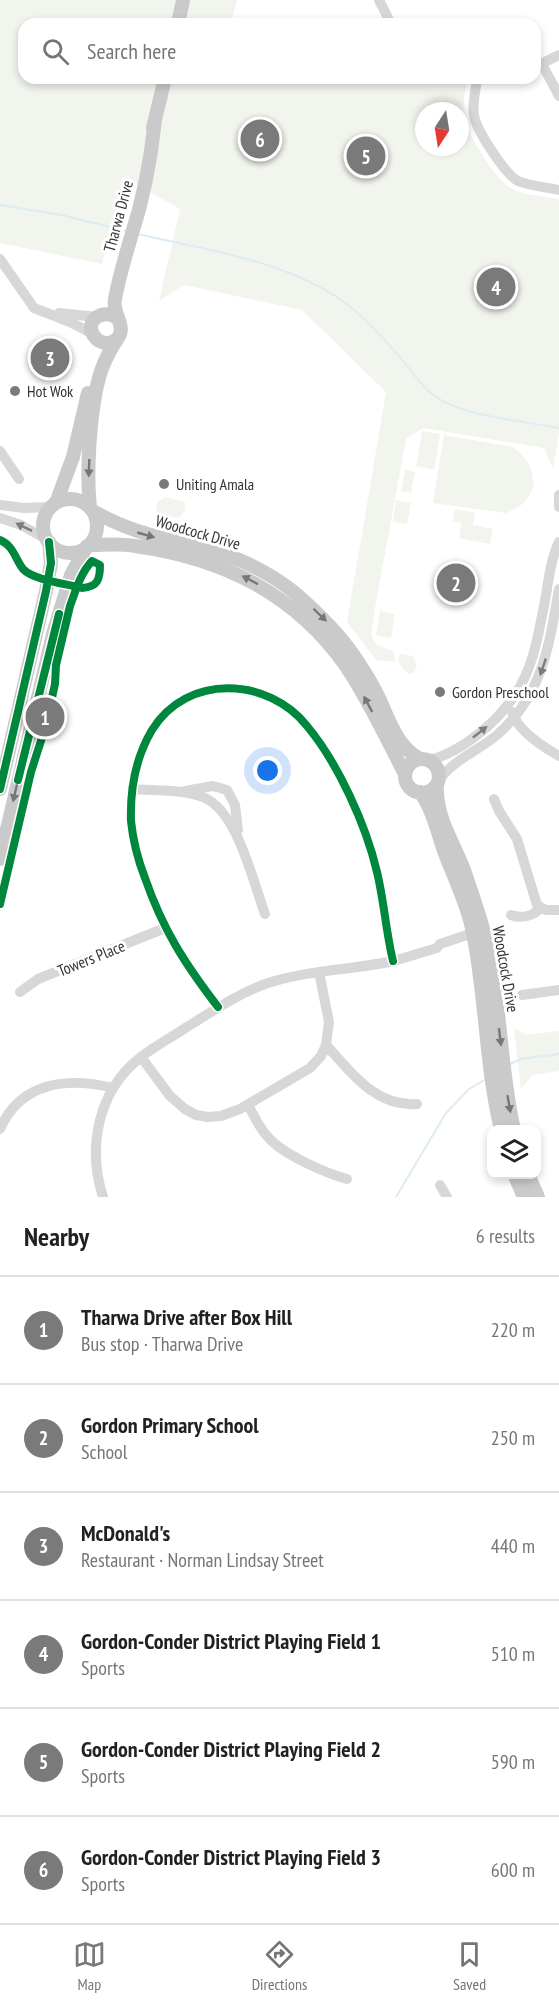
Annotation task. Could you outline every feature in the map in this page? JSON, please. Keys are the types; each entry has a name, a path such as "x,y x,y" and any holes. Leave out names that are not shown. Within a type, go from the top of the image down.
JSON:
{"main road":[{"path":"179,18 183,0"},
{"name":"Tharwa Drive","path":"99,316 110,294 124,249 153,143 155,120 164,84"},
{"name":"Tharwa Drive","path":"118,319 114,303 124,249"},
{"path":"0,789 50,570 43,522 53,505 77,444 90,378 97,357 92,325 99,316 110,314 118,319 121,328 100,373 88,468 91,509 97,530 71,575 64,596 0,859"},
{"path":"94,336 105,343 114,341 118,337"},
{"path":"53,505 64,499 74,499 83,502 91,509"},
{"name":"Woodcock Drive","path":"91,509 138,532 205,548 257,569 293,592 315,610 332,638 370,681 404,747 425,759"},
{"path":"47,541 57,549 67,552 77,552 88,545"},
{"name":"Woodcock Drive","path":"88,545 134,545 204,561 229,570 277,596 332,638"},
{"name":"Woodcock Drive","path":"343,652 405,774"},
{"path":"425,759 439,770 438,782 430,791 420,792 407,784 405,774 412,762 425,759"},
{"name":"Woodcock Drive","path":"438,782 436,796 442,820 463,867 479,935"},
{"name":"Woodcock Drive","path":"420,792 431,810 439,838 490,960 501,1125"},
{"name":"Woodcock Drive","path":"499,1083 512,1125"},
{"path":"516,1179 524,1197"},
{"path":"530,1179 538,1197"}],"street":[{"path":"379,0 388,18"},
{"path":"541,65 559,55"},
{"path":"541,69 559,96"},
{"path":"476,84 473,108 476,123 508,174 516,180 559,190"},
{"path":"0,259 34,308 77,325 94,336"},
{"path":"41,311 99,316"},
{"path":"0,451 19,479"},
{"path":"0,505 24,508 53,505"},
{"path":"0,518 21,525 47,541"},
{"path":"425,759 439,758 458,748 497,718 511,702 526,676 536,650 551,565 559,542"},
{"path":"438,782 448,768 481,748 514,718 531,694 549,648 559,590"},
{"path":"218,1007 183,960 165,928 146,883 131,820 132,789 143,747 152,730 171,709 184,700 207,691 232,687 249,689 281,702 294,712 315,736 338,774 369,842 377,870 393,961"},
{"path":"511,702 514,718 534,738 559,756"},
{"path":"497,718 514,718"},
{"path":"163,792 213,786 227,790 235,805 243,854"},
{"path":"132,789 192,794 204,798 220,809 232,825 265,914"},
{"path":"494,799 517,839 534,899 540,908 559,910"},
{"path":"511,915 518,917 534,914 540,908"},
{"name":"Towers Place","path":"20,992 38,979 165,928"},
{"path":"103,1197 96,1170 95,1145 102,1110 113,1088 141,1057 218,1007 267,983 319,972 393,961 437,948 442,949 479,935"},
{"path":"141,1057 170,1096 179,1105 196,1114 208,1117 221,1116 248,1105 310,1068 321,1056 326,1046 329,1022 319,972"},
{"path":"522,995 559,990"},
{"path":"326,1046 372,1091 394,1103 417,1104"},
{"path":"0,1129 13,1110 43,1088 73,1082 94,1083 113,1088"},
{"path":"248,1105 263,1131 276,1145 322,1172 347,1179"},
{"path":"440,1185 447,1197"}],"shaded area":[{"path":"0,0 237,0 232,18 18,18 18,84 466,84 464,102 415,102 415,156 469,156 469,131 496,175 509,187 527,194 559,199 559,433 553,469 544,448 423,428 406,439 371,636 377,645 393,651 396,662 376,660 347,622 386,392 302,310 184,285 159,301 180,209 123,177 102,264 0,243"},
{"path":"422,431 440,434 434,470 416,466"},
{"path":"444,435 513,447 529,464 532,474 531,492 526,500 517,508 506,513 433,503"},
{"path":"405,470 415,472 411,493 401,491"},
{"path":"165,497 185,502 185,510 180,517 156,515 157,502"},
{"path":"396,500 411,503 407,524 393,522"},
{"path":"455,509 475,513 473,525 493,529 490,544 459,538 461,523 453,521"},
{"path":"380,611 395,614 391,638 376,635"},
{"path":"400,654 413,656 417,666 412,674 406,671 398,661"},
{"path":"514,1028 526,1035 559,1031 559,1071 532,1075 521,1089"}],"waterway":[{"path":"0,205 61,215 126,231"},
{"path":"138,234 240,257 290,273 314,284 347,304 366,321 424,387 436,397 448,404 478,414 559,428"},
{"path":"508,1065 521,1059 559,1054"},
{"path":"396,1197 446,1113 469,1089 486,1079"}],"cycle path":[{"path":"0,540 11,549 23,569 34,576 51,581 76,586 82,588 92,586 99,578 100,565 92,561 84,571 79,582 76,588 70,606 56,665 55,684 46,725 31,772 0,904"},
{"path":"0,789 46,591 51,563 49,542"},
{"path":"18,780 59,614"},
{"path":"218,1007 185,961 159,914 140,864 131,821 135,774 146,740 167,711 186,698 206,691 228,688 250,691 271,698 291,710 318,741 340,776 366,835 379,883 393,961"}],"place":[{"name":"Gordon-Conder District Playing Field 3","path":"260,139"},
{"name":"Gordon-Conder District Playing Field 2","path":"366,156"},
{"name":"Gordon-Conder District Playing Field 1","path":"496,287"},
{"name":"McDonald's","path":"50,358"},
{"name":"Hot Wok","path":"15,391"},
{"name":"Uniting Amala","path":"164,484"},
{"name":"Gordon Primary School","path":"456,583"},
{"name":"Gordon Preschool","path":"440,692"},
{"name":"Tharwa Drive after Box Hill","path":"45,717"}]}
